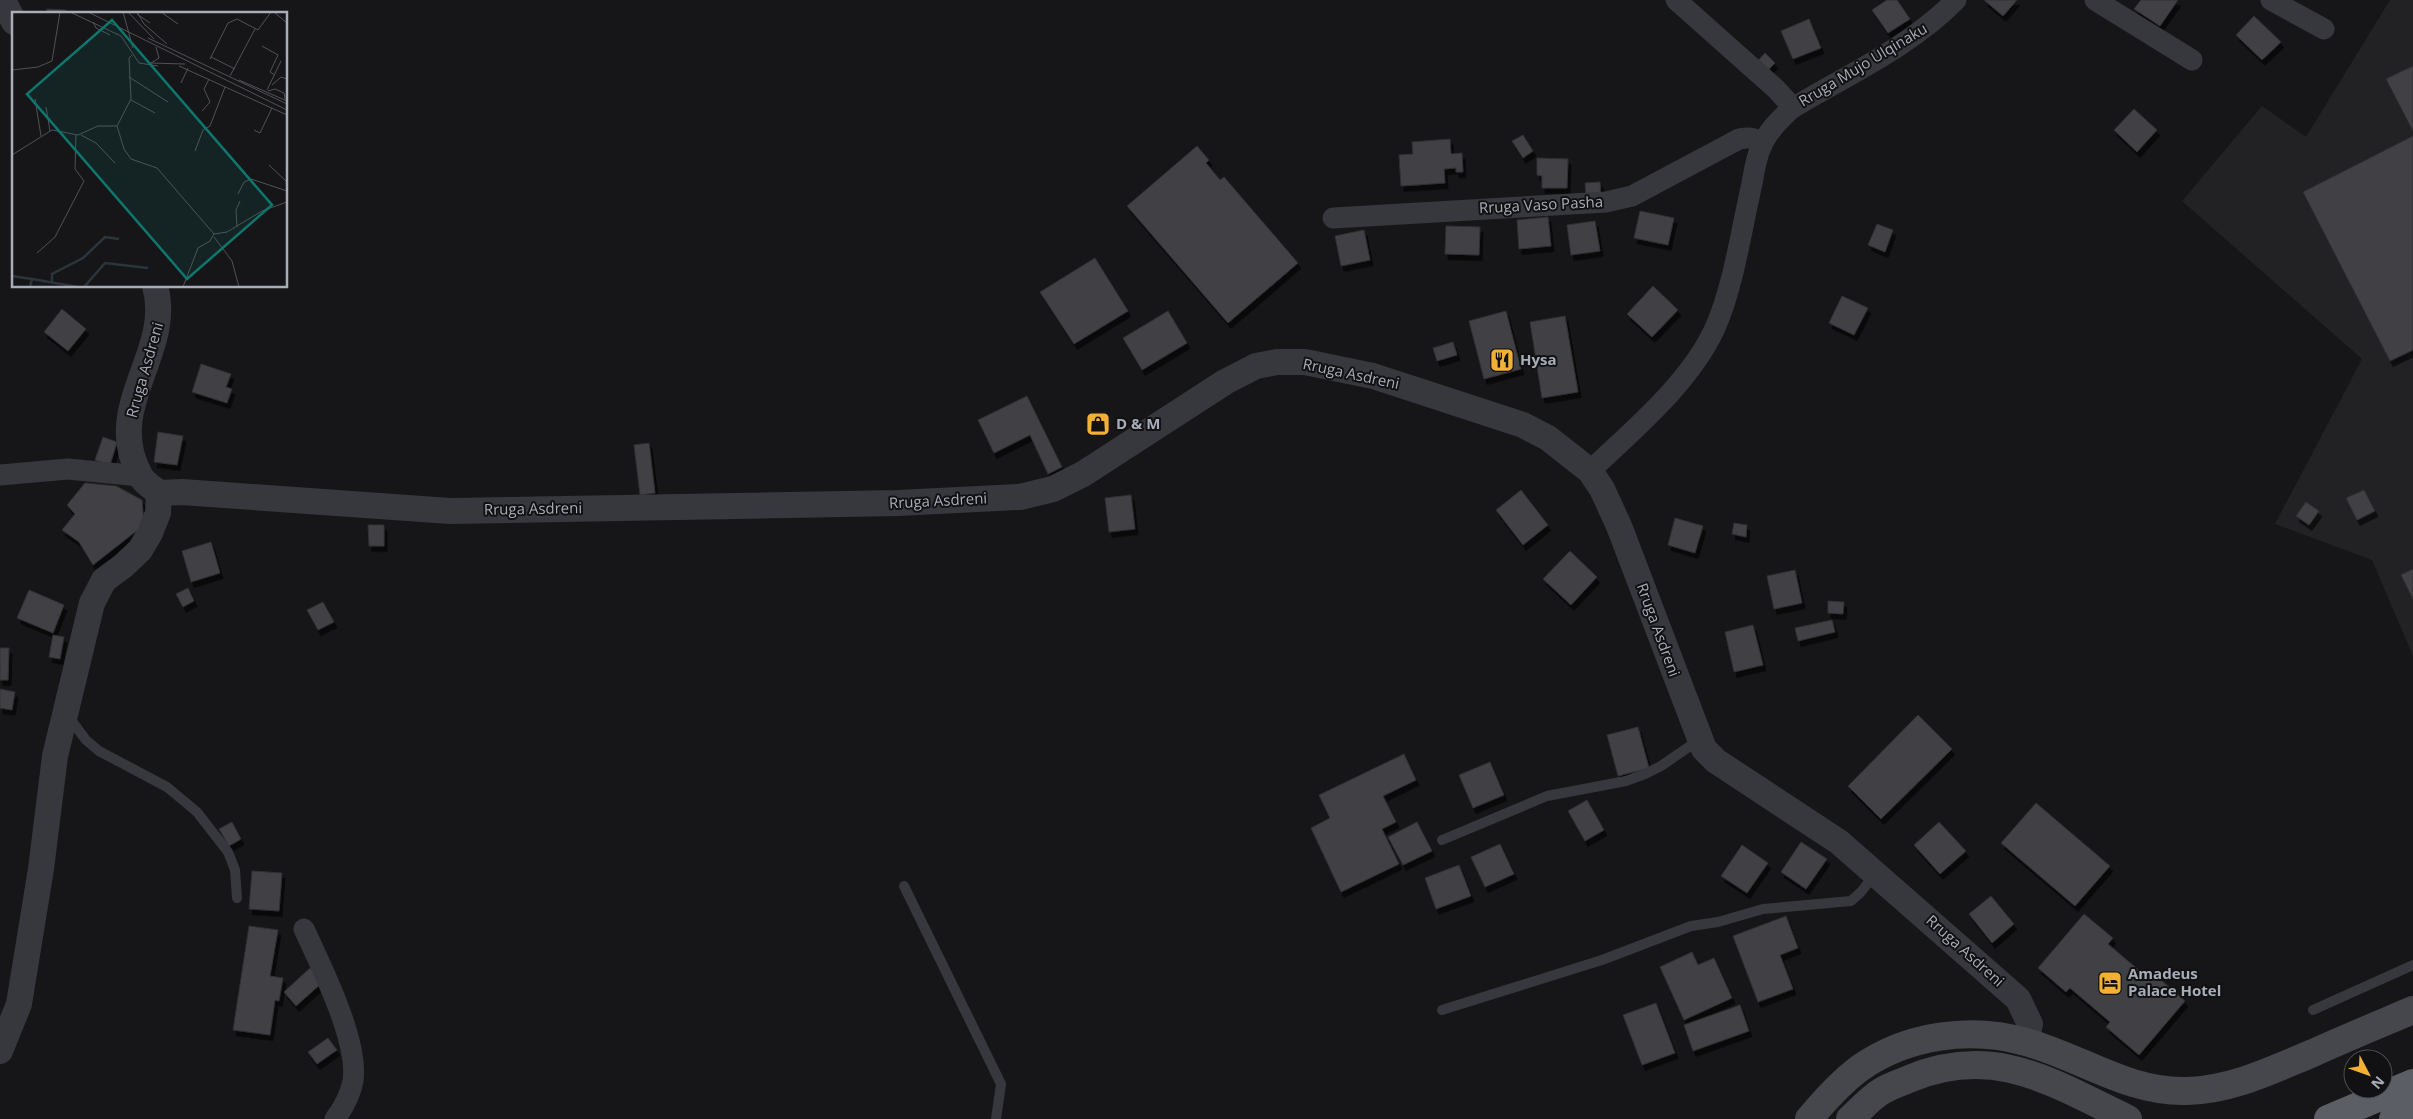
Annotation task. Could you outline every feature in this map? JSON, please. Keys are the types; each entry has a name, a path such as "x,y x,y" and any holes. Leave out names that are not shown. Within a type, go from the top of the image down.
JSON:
{"highway":[{"path":"2328,1119 2413,1082"},
{"path":"2393,1119 2413,1110"}],"main road":[{"path":"1809,1119 1841,1084 1859,1069 1899,1048 1924,1039 1945,1036 1988,1035 2026,1042 2139,1086 2186,1091 2206,1090 2240,1082 2413,1010"},
{"path":"1850,1119 1881,1092 1929,1071 1961,1064 1988,1064 2039,1077 2127,1119"}],"street":[{"path":"3,0 12,18"},
{"path":"1590,471 1644,420 1666,396 1700,352 1714,329 1724,301 1762,145 1776,123 1791,109 1788,102 1776,89 1676,0"},
{"name":"Rruga Mujo Ulqinaku","path":"1791,109 1908,39 1938,18 1956,0"},
{"path":"2095,0 2192,60"},
{"path":"2272,0 2324,28"},
{"name":"Rruga Vaso Pasha","path":"1333,218 1482,208 1594,204 1619,200 1632,196 1739,139 1750,137 1758,140 1762,145"},
{"name":"Rruga Asdreni","path":"140,476 130,444 129,417 158,330 160,314 155,288"},
{"name":"Rruga Asdreni","path":"159,493 182,492 450,511 888,503 1020,497 1053,489 1083,474 1225,382 1256,366 1277,362 1306,362 1373,376 1489,412 1523,425 1548,438 1590,471 1602,489 1619,526 1704,749 1716,761 1839,842 1876,872 2018,999 2030,1024 2026,1042"},
{"path":"0,476 68,469 140,476 159,493 158,513 147,539 140,550 129,561 104,580 92,603 55,756 41,869 19,1004 0,1051"},
{"path":"304,929 333,991 352,1055 353,1080 346,1103 335,1119"}],"lane":[{"path":"66,713 86,740 99,751 167,786 198,812 228,852 235,870 237,898"},
{"path":"1442,840 1547,796 1626,781 1646,774 1699,740"},
{"path":"1442,1010 1602,960 1691,926 1718,922 1763,908 1851,901 1861,892 1876,872"},
{"path":"904,886 1001,1084 996,1119"},
{"path":"2314,1010 2413,965"}],"shaded area":[{"path":"2390,0 2413,0 2413,656 2372,560 2275,524 2362,359 2182,201 2262,106 2306,137"}],"building":[{"path":"1887,0 1897,0 1910,19 1888,33 1872,10"},
{"path":"1984,0 2017,0 2003,16"},
{"path":"2141,0 2178,0 2160,26 2134,9"},
{"path":"47,9 66,10 66,12 47,12"},
{"path":"2254,16 2281,42 2262,60 2236,35"},
{"path":"1809,19 1821,48 1793,59 1781,31"},
{"path":"1765,53 1775,63 1765,73 1755,64"},
{"path":"2413,66 2413,131 2386,79"},
{"path":"2134,109 2157,130 2137,152 2114,130"},
{"path":"1523,135 1533,151 1523,158 1512,141"},
{"path":"2413,136 2413,350 2390,361 2303,192"},
{"path":"1450,139 1451,154 1462,153 1463,172 1456,172 1456,168 1444,169 1445,183 1401,186 1399,155 1413,154 1412,142"},
{"path":"1197,146 1209,160 1206,163 1220,180 1224,177 1298,263 1228,323 1127,206"},
{"path":"1537,158 1568,159 1567,188 1542,188 1542,176 1537,175"},
{"path":"1600,182 1601,196 1586,197 1585,183"},
{"path":"1640,211 1674,218 1668,245 1634,238"},
{"path":"1548,217 1551,246 1519,249 1517,220"},
{"path":"1595,221 1600,251 1571,255 1567,225"},
{"path":"1877,224 1893,230 1885,252 1868,245"},
{"path":"1446,226 1480,227 1479,255 1445,254"},
{"path":"1364,230 1370,260 1341,266 1335,236"},
{"path":"1095,258 1128,311 1074,344 1040,292"},
{"path":"1653,286 1678,310 1652,337 1627,314"},
{"path":"1842,296 1868,308 1854,335 1829,323"},
{"path":"62,309 86,329 68,351 44,332"},
{"path":"1168,311 1187,343 1142,370 1123,338"},
{"path":"1506,311 1521,369 1484,379 1469,321"},
{"path":"1565,316 1578,392 1542,398 1530,322"},
{"path":"1453,342 1457,355 1437,361 1433,348"},
{"path":"201,364 231,374 226,387 232,389 227,403 192,392"},
{"path":"1027,396 1062,467 1048,474 1030,435 994,453 978,420"},
{"path":"158,432 183,436 177,465 154,462"},
{"path":"103,437 117,442 110,465 95,460"},
{"path":"649,443 655,493 640,495 634,445"},
{"path":"85,483 116,486 142,500 144,525 93,565 79,542 62,530 75,514 67,505"},
{"path":"1521,490 1548,525 1523,545 1496,510"},
{"path":"2364,490 2375,511 2357,520 2346,498"},
{"path":"1131,495 1135,529 1109,532 1105,498"},
{"path":"2306,502 2319,511 2309,525 2296,516"},
{"path":"1675,518 1703,526 1695,553 1668,545"},
{"path":"1734,523 1747,525 1746,537 1732,534"},
{"path":"368,525 384,525 384,546 369,546"},
{"path":"211,542 220,573 191,582 182,551"},
{"path":"1570,551 1597,577 1571,605 1543,579"},
{"path":"2413,569 2413,599 2401,575"},
{"path":"1795,570 1802,603 1774,609 1767,576"},
{"path":"188,588 194,601 183,607 176,594"},
{"path":"29,590 64,605 53,633 17,618"},
{"path":"1828,601 1844,602 1843,614 1828,613"},
{"path":"323,602 334,622 318,630 307,610"},
{"path":"1832,620 1835,632 1798,641 1795,628"},
{"path":"1753,625 1763,665 1734,672 1725,632"},
{"path":"53,635 64,637 60,659 49,657"},
{"path":"0,648 9,648 8,680 0,680"},
{"path":"0,689 15,692 12,710 0,708"},
{"path":"1918,715 1952,749 1881,819 1848,786"},
{"path":"1638,727 1649,768 1618,776 1607,735"},
{"path":"1404,754 1416,780 1383,796 1396,822 1382,829 1399,864 1341,892 1311,828 1330,818 1319,795"},
{"path":"1490,762 1504,795 1473,808 1459,775"},
{"path":"1587,800 1604,830 1585,841 1568,811"},
{"path":"2036,803 2110,866 2075,906 2001,843"},
{"path":"232,822 241,839 229,846 219,829"},
{"path":"1417,822 1432,851 1403,865 1388,837"},
{"path":"1939,822 1966,851 1940,874 1914,845"},
{"path":"1801,842 1827,859 1806,889 1781,872"},
{"path":"1500,844 1514,874 1485,887 1471,857"},
{"path":"1742,845 1768,863 1747,893 1721,876"},
{"path":"1459,865 1471,896 1436,909 1425,878"},
{"path":"252,871 282,873 279,911 249,909"},
{"path":"1991,896 2014,924 1992,943 1969,914"},
{"name":"Amadeus Palace Hotel","path":"2084,914 2113,938 2108,944 2148,978 2153,973 2185,1001 2139,1055 2106,1027 2110,1022 2070,988 2066,992 2038,968"},
{"path":"1786,916 1798,948 1780,955 1793,989 1758,1002 1733,936"},
{"path":"249,926 278,930 270,976 283,978 279,1001 275,1000 270,1035 233,1030"},
{"path":"1692,952 1698,965 1714,958 1732,998 1684,1020 1660,967"},
{"path":"310,968 323,982 296,1006 284,992"},
{"path":"1656,1003 1675,1053 1642,1065 1623,1015"},
{"path":"1740,1005 1749,1031 1693,1051 1684,1025"},
{"path":"328,1038 337,1050 317,1064 308,1052"}],"place":[{"name":"Hysa","path":"1502,360"},
{"name":"D & M","path":"1098,424"},
{"name":"Amadeus Palace Hotel","path":"2110,983"}]}
